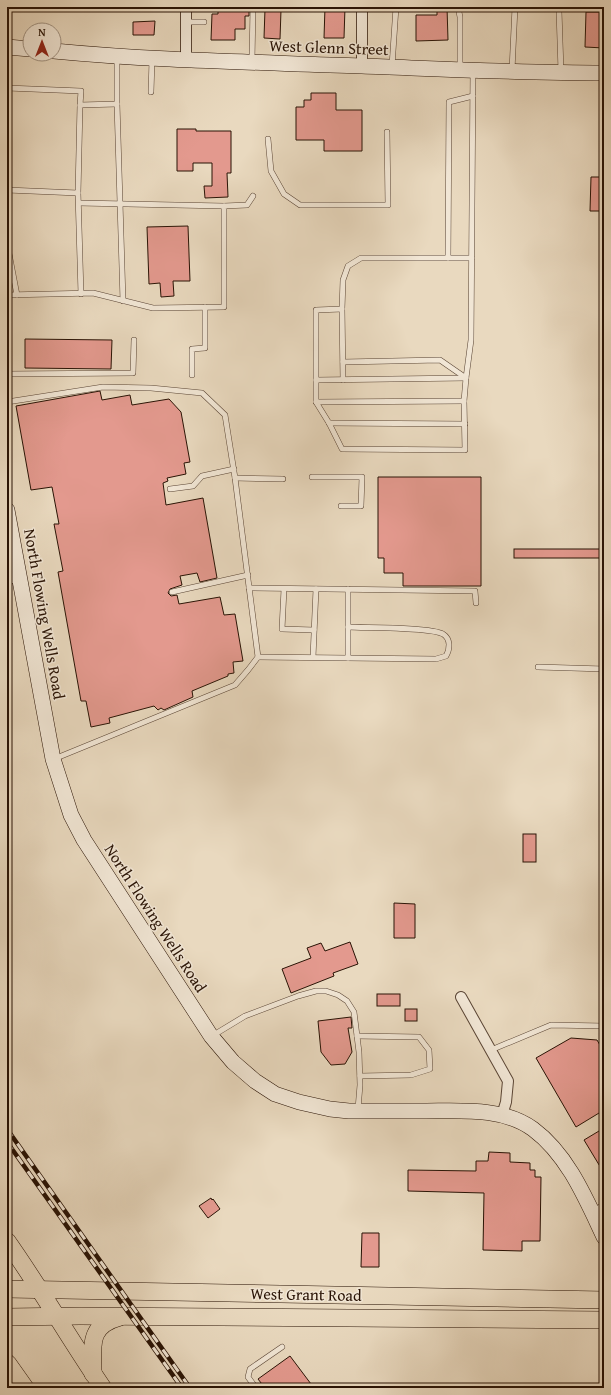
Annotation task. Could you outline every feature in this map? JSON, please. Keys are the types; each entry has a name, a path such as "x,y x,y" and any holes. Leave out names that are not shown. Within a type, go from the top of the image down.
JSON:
{"highway":[{"path":"7,1364 24,1388"}],"main road":[{"path":"7,1241 98,1381"},
{"name":"West Grant Road","path":"7,1289 604,1300"},
{"path":"98,1381 93,1344 95,1335 102,1325 109,1320 122,1316"},
{"name":"West Grant Road","path":"7,1317 122,1316 604,1320"}],"street":[{"path":"186,7 186,61"},
{"path":"362,7 362,66"},
{"path":"7,47 22,48"},
{"name":"West Glenn Street","path":"62,52 186,61 561,73 604,73"},
{"name":"North Flowing Wells Road","path":"7,510 14,581 53,759 71,815 84,840 211,1036 233,1062 255,1080 275,1094 299,1102 330,1110 466,1111 502,1115 513,1118 532,1128 546,1140 582,1190 598,1208 604,1237"},
{"path":"462,997 508,1081 506,1102 502,1115"}],"lane":[{"path":"252,63 253,7"},
{"path":"392,67 396,7"},
{"path":"342,309 316,310 316,402 329,423 342,449 465,450 464,401 471,340 473,96 466,70 458,7"},
{"path":"512,71 515,7"},
{"path":"556,7 559,11 561,73"},
{"path":"186,22 204,22"},
{"path":"117,57 123,301"},
{"path":"151,92 152,59"},
{"path":"7,88 81,91 78,193 81,294"},
{"path":"448,258 449,102 473,96"},
{"path":"80,105 117,104"},
{"path":"268,139 271,171 284,194 300,205 388,205 387,132"},
{"path":"7,190 78,193"},
{"path":"79,203 224,206 247,205 253,196"},
{"path":"7,295 93,293 153,308 224,307 224,206"},
{"path":"7,243 17,295"},
{"path":"343,380 343,280 348,266 361,258 472,258"},
{"path":"192,375 192,349 206,348 205,308"},
{"path":"7,374 133,373 134,340"},
{"path":"343,362 440,360 466,378"},
{"path":"316,380 466,378"},
{"path":"7,402 103,387 151,388 202,393 225,415 234,469 248,575 258,657 235,685 53,759"},
{"path":"316,402 464,401"},
{"path":"329,423 465,424"},
{"path":"170,489 193,486 202,476 234,469"},
{"path":"312,477 362,477 361,506 341,506"},
{"path":"235,478 283,479"},
{"path":"172,592 248,575"},
{"path":"249,588 475,591 476,603"},
{"path":"284,589 282,629 314,630"},
{"path":"313,658 316,589"},
{"path":"348,589 348,658"},
{"path":"258,657 436,659 446,656 449,651 449,642 444,634 430,630 348,627"},
{"path":"538,667 604,669"},
{"path":"211,1036 245,1016 298,996 316,991 326,991 338,994 347,1001 354,1012 360,1076 358,1111"},
{"path":"491,1050 551,1025 604,1026"},
{"path":"357,1036 419,1037 429,1050 430,1069 411,1075 360,1076"},
{"path":"256,1388 248,1377 250,1369 282,1347"}],"building":[{"path":"218,7 249,7 249,16 245,16 245,29 235,29 235,40 211,40 212,14 218,14"},
{"path":"325,7 345,7 344,38 324,38"},
{"path":"437,7 447,7 448,40 416,41 416,15 437,15"},
{"path":"265,9 281,10 280,39 264,38"},
{"path":"586,12 604,12 604,48 585,47"},
{"path":"155,21 154,35 133,35 133,22"},
{"path":"311,93 336,93 336,110 362,110 362,151 324,151 324,140 296,140 296,107 304,107 304,100 311,100"},
{"path":"177,129 196,129 196,131 231,131 231,173 227,173 228,197 205,198 204,186 212,186 212,163 193,163 193,171 177,171"},
{"path":"591,177 604,177 604,211 590,211"},
{"path":"188,226 190,281 173,281 174,296 161,297 160,283 149,284 147,227"},
{"path":"25,339 112,340 111,369 25,368"},
{"path":"100,391 102,400 130,395 132,405 169,399 181,412 190,462 184,463 186,474 167,478 168,481 163,483 166,505 203,498 217,578 200,582 197,573 180,576 182,585 170,589 168,593 171,596 177,595 179,604 220,597 224,615 235,614 243,661 233,662 234,673 228,674 228,676 192,691 193,697 164,710 161,708 158,710 154,706 109,718 110,723 91,727 86,701 81,701 58,572 63,571 54,524 59,524 52,487 31,490 16,406"},
{"path":"378,477 481,477 481,586 403,586 403,573 384,573 384,558 378,558"},
{"path":"514,549 604,549 604,558 514,558"},
{"path":"523,834 536,834 536,862 523,862"},
{"path":"394,903 415,904 415,938 394,938"},
{"path":"350,942 358,964 333,973 334,976 291,993 282,969 311,958 307,948 321,943 325,951"},
{"path":"377,994 400,994 400,1006 377,1006"},
{"path":"405,1009 417,1009 417,1021 405,1021"},
{"path":"351,1017 352,1028 348,1028 352,1052 345,1064 331,1065 321,1052 318,1021"},
{"path":"571,1038 597,1040 604,1052 604,1110 576,1127 536,1058"},
{"path":"604,1128 604,1173 584,1140"},
{"path":"489,1152 510,1153 510,1162 530,1163 530,1170 535,1170 535,1177 541,1177 540,1241 522,1241 522,1251 483,1250 484,1193 408,1191 408,1170 476,1171 476,1161 488,1161"},
{"path":"211,1198 220,1209 208,1218 199,1206"},
{"path":"362,1233 379,1233 379,1267 361,1267"},
{"path":"290,1356 314,1388 265,1388 258,1379"}],"railway":[{"path":"7,1129 190,1388"},
{"path":"7,1142 182,1388"}]}
